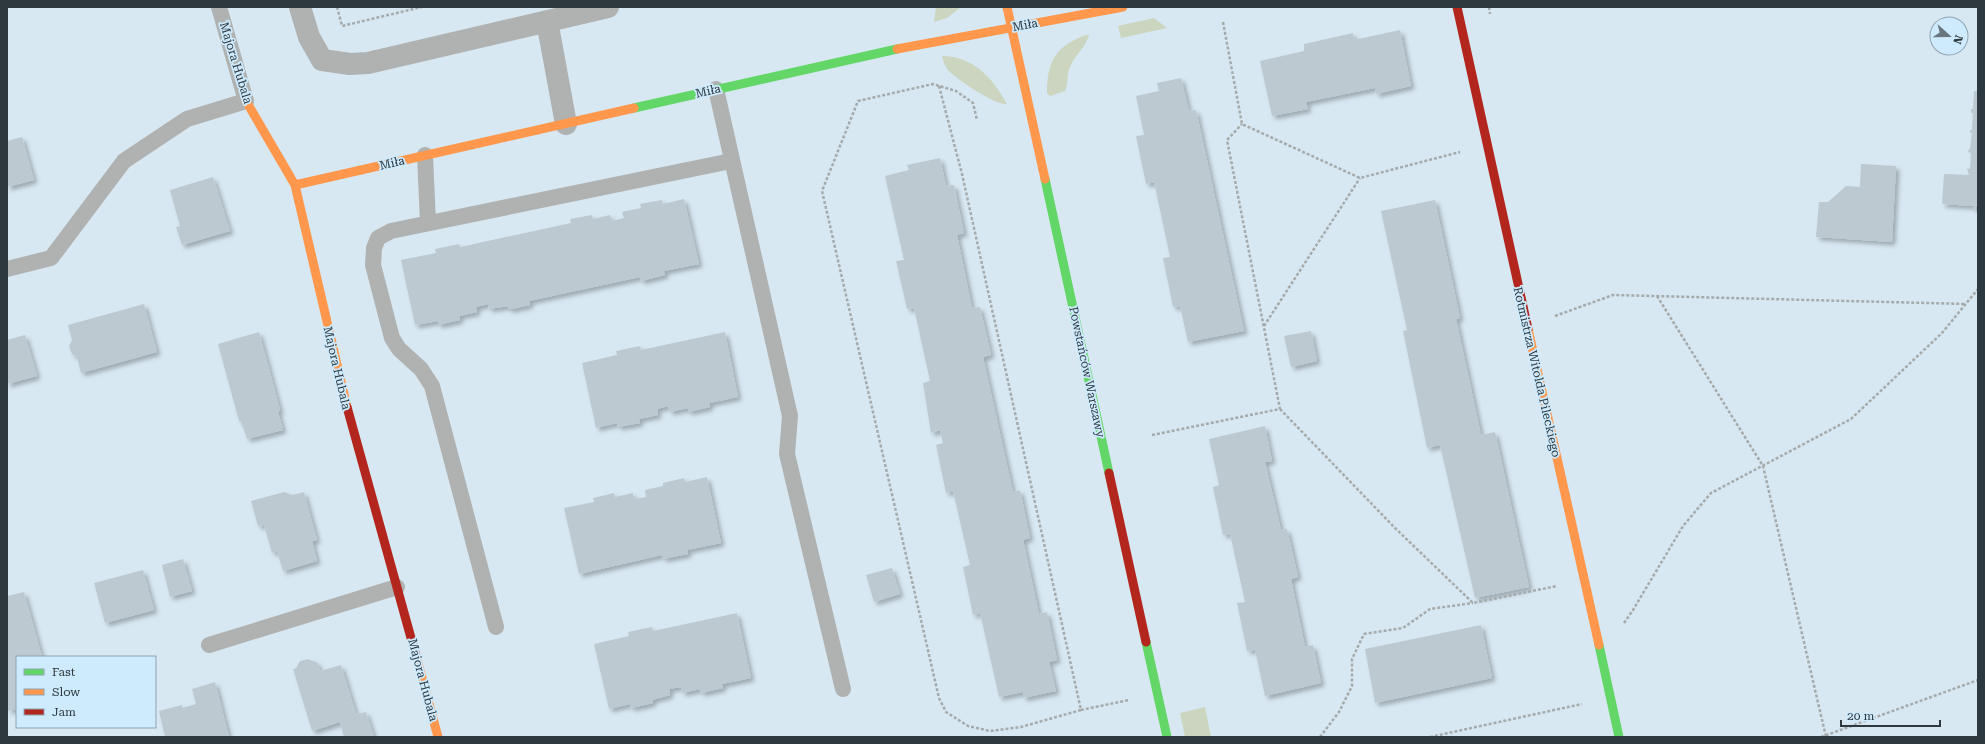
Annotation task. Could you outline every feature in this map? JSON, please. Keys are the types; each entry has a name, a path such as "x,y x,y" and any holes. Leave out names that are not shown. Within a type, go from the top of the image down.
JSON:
{"street":[{"path":"300,7 309,37 322,60 350,64 368,63 608,7"},
{"name":"Powstańców Warszawy","path":"1007,7 1167,737"},
{"name":"Miła","path":"295,185 921,43 1122,7"},
{"name":"Rotmistrza Witolda Pileckiego","path":"1457,7 1619,737"},
{"path":"547,21 566,124"},
{"name":"Majora Hubala","path":"246,101 295,185 345,401 438,737"}],"lane":[{"name":"Majora Hubala","path":"219,7 246,101"},
{"path":"716,89 731,161 790,416 787,454 843,688"},
{"path":"7,269 51,258 124,161 187,119 246,101"},
{"path":"425,155 428,223"},
{"path":"496,626 432,386 421,369 399,349 392,338 373,265 374,248 378,238 391,231 731,161"},
{"path":"209,645 397,587"}],"path":[{"path":"337,7 342,26 422,7"},
{"path":"1489,7 1490,14"},
{"path":"1223,22 1242,124"},
{"path":"977,120 972,104 956,90 933,84 858,100 822,191 939,698 946,712 968,726 990,731 1021,727 1081,710 1158,695"},
{"path":"939,86 962,174 1081,710"},
{"path":"1242,124 1360,178 1468,150"},
{"path":"1242,124 1227,140 1280,409 1395,528 1474,603"},
{"path":"1264,326 1360,178"},
{"path":"1601,654 1634,610 1683,526 1711,493 1851,419 1942,333 1978,289"},
{"path":"1527,326 1614,295 1966,304"},
{"path":"1657,296 1763,466 1826,736"},
{"path":"1152,435 1280,409"},
{"path":"1320,737 1339,712 1352,686 1352,659 1364,634 1403,628 1430,609 1474,603 1560,585"},
{"path":"1821,737 1978,680"},
{"path":"1430,737 1611,698"}],"green space":[{"path":"936,7 961,7 947,18 934,22"},
{"path":"1154,18 1167,28 1121,38 1118,26"},
{"path":"1089,34 1086,43 1072,62 1068,73 1065,91 1050,96 1047,93 1047,81 1052,62 1056,55 1069,43"},
{"path":"942,56 963,60 981,70 995,86 1007,104 994,101 976,91 952,74 944,64"},
{"path":"1205,707 1211,737 1185,737 1180,713"}],"building":[{"path":"1400,30 1411,86 1376,94 1375,88 1306,102 1308,109 1272,116 1260,61 1304,51 1304,44 1353,33 1354,40"},
{"path":"1181,78 1189,111 1196,110 1244,331 1188,342 1180,306 1173,307 1163,258 1170,257 1154,182 1146,184 1136,136 1144,135 1136,96 1159,91 1157,83"},
{"path":"1974,91 1978,91 1978,207 1976,207 1975,210 1973,209 1973,206 1942,204 1944,174 1969,175 1967,168 1970,169 1971,153 1968,152 1970,149 1972,133 1970,133 1970,130 1972,130 1973,113 1971,113 1971,109 1973,109"},
{"path":"22,137 34,180 7,187 7,141"},
{"path":"940,158 946,186 954,185 964,233 957,235 972,308 980,307 991,355 983,357 1013,492 1020,490 1030,538 1023,540 1039,614 1047,612 1057,660 1049,662 1056,691 1023,698 1023,692 999,697 980,613 973,615 963,567 970,565 953,491 946,493 936,445 943,443 940,430 931,433 923,383 930,381 914,308 907,309 896,261 904,260 885,176 909,170 907,165"},
{"path":"1861,164 1896,166 1892,242 1816,237 1819,202 1828,202 1846,186 1860,187"},
{"path":"213,177 230,231 182,245 176,227 180,226 170,190"},
{"path":"684,199 699,264 664,271 665,275 641,281 640,277 529,301 530,305 512,309 508,309 508,306 489,309 488,304 476,307 477,312 459,316 460,320 438,325 438,321 415,325 401,260 436,253 435,249 459,244 460,247 571,223 570,219 592,215 593,219 610,215 612,221 624,218 622,212 641,208 640,204 662,200 663,204"},
{"path":"1435,200 1460,318 1456,319 1481,435 1495,432 1529,587 1475,598 1440,445 1427,448 1403,331 1407,330 1381,211"},
{"path":"144,304 157,352 81,373 77,357 72,354 69,346 72,340 68,325"},
{"path":"1311,331 1317,361 1291,367 1284,336"},
{"path":"259,332 280,410 278,412 283,430 247,439 241,421 239,421 218,344"},
{"path":"725,332 738,397 709,403 710,407 688,412 688,408 670,412 668,406 657,409 658,415 639,419 640,423 618,427 617,423 596,428 582,363 617,355 616,351 640,346 641,350"},
{"path":"25,335 37,376 7,384 7,340"},
{"path":"1265,426 1272,461 1265,462 1281,530 1287,529 1298,577 1291,579 1305,647 1313,645 1321,683 1265,696 1255,650 1247,651 1237,603 1245,602 1230,534 1223,535 1213,487 1219,485 1209,439"},
{"path":"707,477 721,543 687,550 688,554 663,559 662,555 579,574 564,508 594,502 593,498 614,493 615,497 633,493 634,499 646,497 645,490 663,486 663,483 684,478 685,482"},
{"path":"284,492 292,495 304,492 317,540 312,541 317,561 283,571 277,551 272,553 264,525 258,526 251,501"},
{"path":"183,559 192,591 170,597 162,565"},
{"path":"892,568 900,594 874,602 866,575"},
{"path":"143,570 154,610 105,623 94,583"},
{"path":"24,592 42,656 16,656 16,709 8,711 7,596"},
{"path":"737,613 751,678 722,684 723,688 701,693 700,689 682,693 681,687 669,689 670,695 652,700 653,703 631,708 630,704 609,709 594,644 629,636 628,632 652,627 653,631"},
{"path":"1481,625 1492,678 1375,703 1365,649"},
{"path":"308,659 317,662 320,671 341,665 356,714 366,712 374,737 344,737 340,722 312,731 293,669 296,668 300,661"},
{"path":"215,682 229,737 165,737 159,711 182,705 182,708 196,704 192,689"}],"traffic: fast":[{"path":"634,108 897,49"},
{"path":"1045,179 1109,473"},
{"path":"1146,642 1167,737"},
{"path":"1599,645 1619,737"}],"traffic: slow":[{"path":"1007,7 1045,179"},
{"path":"897,49 1123,7"},
{"path":"246,101 295,185 347,407"},
{"path":"295,185 634,108"},
{"path":"1528,329 1599,645"},
{"path":"416,656 438,737"}],"traffic: jam":[{"path":"1457,7 1528,329"},
{"path":"347,407 416,656"},
{"path":"1109,473 1146,642"}]}
